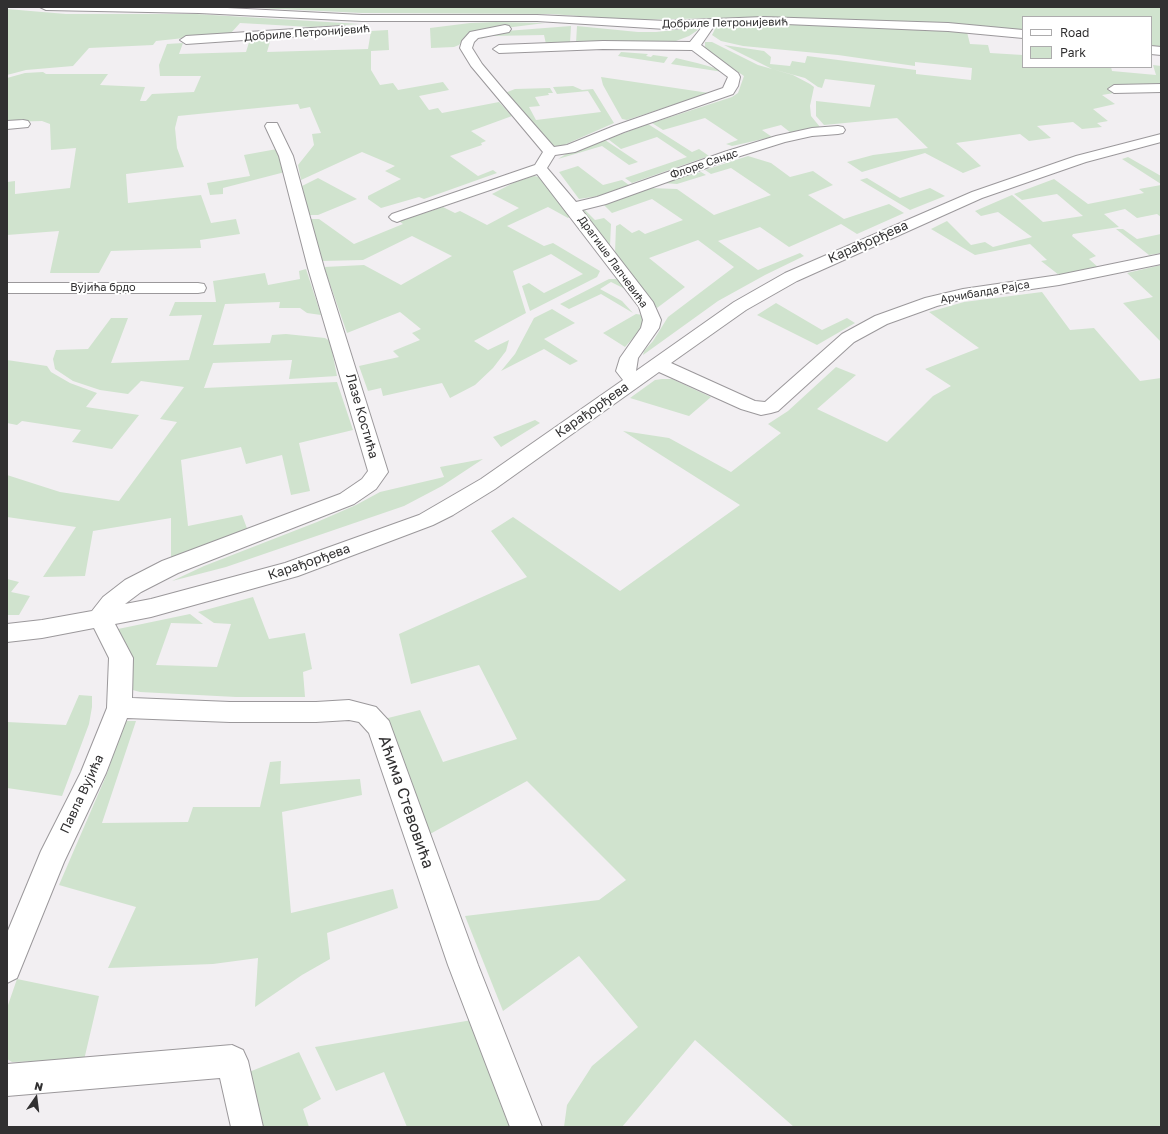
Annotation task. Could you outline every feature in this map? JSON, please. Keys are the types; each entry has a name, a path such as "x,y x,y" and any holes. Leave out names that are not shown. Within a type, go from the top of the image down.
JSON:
{"street":[{"name":"Добриле Петронијевић","path":"46,7 198,10 344,18 568,20 635,24 763,20 948,27 1022,34"},
{"name":"Добриле Петронијевић","path":"186,40 408,26 422,24 426,19"},
{"path":"550,152 542,140 486,77 466,48 468,41 474,34 562,24 568,20"},
{"path":"695,46 697,40 707,30 709,22"},
{"path":"397,217 540,168 550,152 570,149 619,129 728,92 732,86 734,77 732,73 695,46 603,46 499,49"},
{"path":"1114,89 1161,88"},
{"path":"7,125 22,124"},
{"name":"Лазе Костића","path":"100,617 112,603 139,583 170,567 347,499 369,484 378,472 316,268 286,156 272,126"},
{"name":"Флоре Сандс","path":"572,207 621,194 729,155 774,141 812,132 838,130"},
{"name":"Карађорђева","path":"7,633 42,629 151,608 290,570 426,520 446,510 488,484 740,306 791,277 944,208 1024,177 1081,159 1161,138"},
{"name":"Драгише Лапчевића","path":"540,168 572,207 647,306 652,320 650,328 628,358 625,371 634,380"},
{"name":"Арчибалда Рајса","path":"658,364 748,405 761,409 771,407 848,338 881,320 931,302 963,294 1059,280 1161,259"},
{"name":"Вујића брдо","path":"7,288 198,288"},
{"name":"Павла Вујића","path":"7,968 51,860 93,773 119,708 121,658 100,617"},
{"name":"Аћима Стевовића","path":"119,708 230,712 349,710 367,714 380,728 463,965 526,1127"},
{"path":"7,1080 232,1061 247,1127"}],"green space":[{"path":"237,7 1161,7 1161,49 1152,48 1152,16 1022,16 1022,31 760,17 634,20 551,14 362,13"},
{"path":"7,9 66,14 196,14 360,24 311,27 240,23 231,33 156,41 153,45 89,48 73,66 26,70 7,75"},
{"path":"764,22 967,32 970,44 988,45 990,53 1022,55 1022,68 1111,68 1112,71 1156,75 1153,65 1161,66 1161,85 1102,95 1115,104 1093,109 1108,121 1097,123 1102,127 1082,129 1073,122 1037,126 1051,138 1029,141 1020,134 956,143 981,166 963,173 925,153 862,172 847,162 873,155 928,148 897,118 824,125 816,116 816,101 870,107 875,85 825,79 822,88 818,87 805,78 772,69 724,45 764,51 771,57 770,64 790,66 792,61 805,63 807,56 916,70 916,74 971,80 972,68 915,62 915,66 838,55 743,46 721,41 712,35 716,27 722,25"},
{"path":"470,23 545,23 473,32 466,36 459,45 454,47 431,48 430,28"},
{"path":"571,26 570,43 546,44 544,35 491,36 480,39 506,31"},
{"path":"577,26 638,32 656,32 693,28 698,30 689,36 676,41 576,43"},
{"path":"388,30 389,50 371,51 371,70 380,85 393,83 398,90 443,82 449,90 419,96 429,110 438,108 442,113 499,102 512,116 471,131 486,141 481,143 482,145 450,156 478,176 493,170 497,173 424,199 419,197 381,208 368,199 368,196 401,179 385,171 395,166 362,152 301,180 298,165 314,145 312,134 321,133 310,107 300,109 298,104 178,116 175,128 177,148 184,167 126,174 128,203 201,195 211,223 236,219 240,234 200,240 201,248 111,251 99,273 50,273 59,231 7,235 7,182 15,181 15,194 70,188 76,148 51,150 50,124 42,121 7,122 7,78 25,73 43,72 46,74 108,74 100,85 145,87 140,101 146,101 152,94 194,92 201,76 160,76 159,65 167,44 183,43 179,54 246,52 250,39 271,38 267,52 368,49 371,31"},
{"path":"705,42 712,42 758,65 793,75 810,84 814,87 810,106 811,116 820,127 791,133 781,125 762,130 772,137 732,146 726,144 738,140 705,118 663,130 652,123 732,97 738,93 744,76 710,53 705,47"},
{"path":"621,52 648,54 646,56 651,57 653,55 668,57 664,63 618,56"},
{"path":"676,58 726,71 723,72 671,64"},
{"path":"601,77 709,93 627,120 622,119 603,85"},
{"path":"573,86 582,90 593,89 614,123 555,149 505,93 515,89 550,88 553,93 535,97 540,106 529,107 536,120 601,112 588,91 557,94 553,87"},
{"path":"648,124 692,152 699,149 709,156 632,183 625,178 687,157 657,137 621,149 608,139"},
{"path":"605,140 638,162 629,165 602,146 558,159 566,154"},
{"path":"277,149 285,172 223,188 223,194 210,195 207,183 250,176 244,155"},
{"path":"748,156 771,163 790,177 813,171 833,185 808,195 844,219 889,204 904,213 857,234 841,224 789,247 760,227 718,241 758,270 800,253 804,256 765,275 718,301 643,355 644,351 653,341 668,317 734,267 698,240 649,258 685,287 657,308 615,253 616,226 620,224 632,233 639,230 645,234 683,220 652,199 612,213 603,204 649,188 677,189 714,215 771,195 731,168 711,174 705,170"},
{"path":"1128,157 1161,176 1161,184 1122,159"},
{"path":"578,166 603,185 622,180 629,185 599,196 579,199 559,172"},
{"path":"701,172 706,175 677,184 663,183"},
{"path":"534,176 540,177 571,216 568,218 548,207 507,226 544,246 553,243 600,271 597,277 530,311 522,286 529,283 544,293 583,274 551,254 513,271 526,313 474,341 488,350 509,340 506,351 493,368 475,385 450,398 442,383 383,396 381,388 368,391 359,366 399,357 393,351 420,340 412,333 421,329 400,312 347,333 324,267 364,265 401,285 452,256 412,236 363,260 322,261 310,219 319,219 354,244 403,224 399,221 443,207 455,213 460,211 487,225 519,208 492,194 515,182"},
{"path":"318,178 357,199 318,215 309,215 302,186"},
{"path":"867,178 900,198 930,188 945,196 910,210 860,180"},
{"path":"1054,179 1088,204 1144,193 1139,189 1161,185 1161,217 1157,214 1137,218 1125,209 1104,214 1119,227 1073,234 1072,236 1096,256 1089,259 1100,269 1059,275 1041,261 1047,260 1030,244 975,255 931,229 947,221 971,245 985,242 993,247 1032,237 998,212 981,216 975,211 1012,195 1043,222 1083,216 1057,194 1022,200 1014,194"},
{"path":"583,210 585,210 595,220 604,218 611,224 610,246"},
{"path":"1116,229 1123,229 1137,239 1161,234 1161,253 1149,255"},
{"path":"1161,265 1161,342 1123,303 1153,297 1127,273"},
{"path":"306,269 321,315 307,313 300,308 279,308 280,302 225,304 213,345 270,343 272,335 286,334 325,338 330,341 337,376 289,379 292,360 213,363 204,388 337,382 353,430 299,443 310,491 291,495 282,455 246,464 241,447 181,460 188,526 242,515 248,531 171,558 171,518 93,531 85,576 43,577 76,527 7,517 7,475 60,492 119,501 177,422 160,419 184,387 141,381 128,394 100,390 73,381 55,369 53,359 56,350 88,349 111,318 128,318 111,363 189,360 202,315 169,316 175,302 216,302 213,281 265,273 268,285 300,279 299,271"},
{"path":"609,279 617,279 622,282 627,290 611,282 600,289 622,301 633,313 601,294 569,309 560,304"},
{"path":"1042,292 1070,330 1094,328 1140,381 1161,378 1161,1127 794,1127 695,1040 622,1127 564,1127 567,1105 592,1066 638,1027 579,956 503,1011 465,916 599,900 626,880 527,781 430,834 384,719 420,710 443,762 517,739 479,665 411,684 399,634 527,577 491,531 513,517 620,591 740,505 623,431 669,438 731,472 781,433 768,424 788,411 836,367 856,375 817,409 887,442 933,396 951,386 925,369 979,348 929,312 964,302"},
{"path":"776,303 822,330 847,318 855,323 817,345 757,315"},
{"path":"552,309 575,323 544,339 578,361 570,365 544,349 501,371 515,354 534,318"},
{"path":"636,314 643,315 644,321 641,329 625,347 603,333"},
{"path":"7,360 47,366 51,372 70,383 97,393 86,407 139,415 112,449 72,442 81,430 22,421 17,425 7,423"},
{"path":"672,379 711,397 689,416 630,398 655,380"},
{"path":"535,420 540,423 501,447 493,437"},
{"path":"483,459 442,486 404,506 226,567 172,581 204,566 317,522 356,505 380,492 444,477 440,467"},
{"path":"7,579 19,582 11,592 30,596 19,615 7,615"},
{"path":"253,597 269,639 305,633 312,669 303,672 305,697 236,697 140,692 129,689 115,634 118,629 190,614 203,624 171,623 156,665 217,667 231,624 214,623 198,612"},
{"path":"79,695 92,696 92,707 89,724 62,796 7,788 7,722 66,725"},
{"path":"125,721 136,721 102,823 188,822 193,807 260,807 270,762 281,761 280,784 360,779 362,795 282,812 291,913 393,889 398,908 327,933 330,959 302,975 255,1007 258,958 213,964 108,968 136,907 59,885 106,776"},
{"path":"17,979 99,996 84,1060 12,1062 7,1059 7,1008"},
{"path":"472,1020 512,1127 407,1127 384,1072 336,1091 315,1047"},
{"path":"299,1052 321,1099 303,1109 309,1127 258,1127 249,1072"}]}
